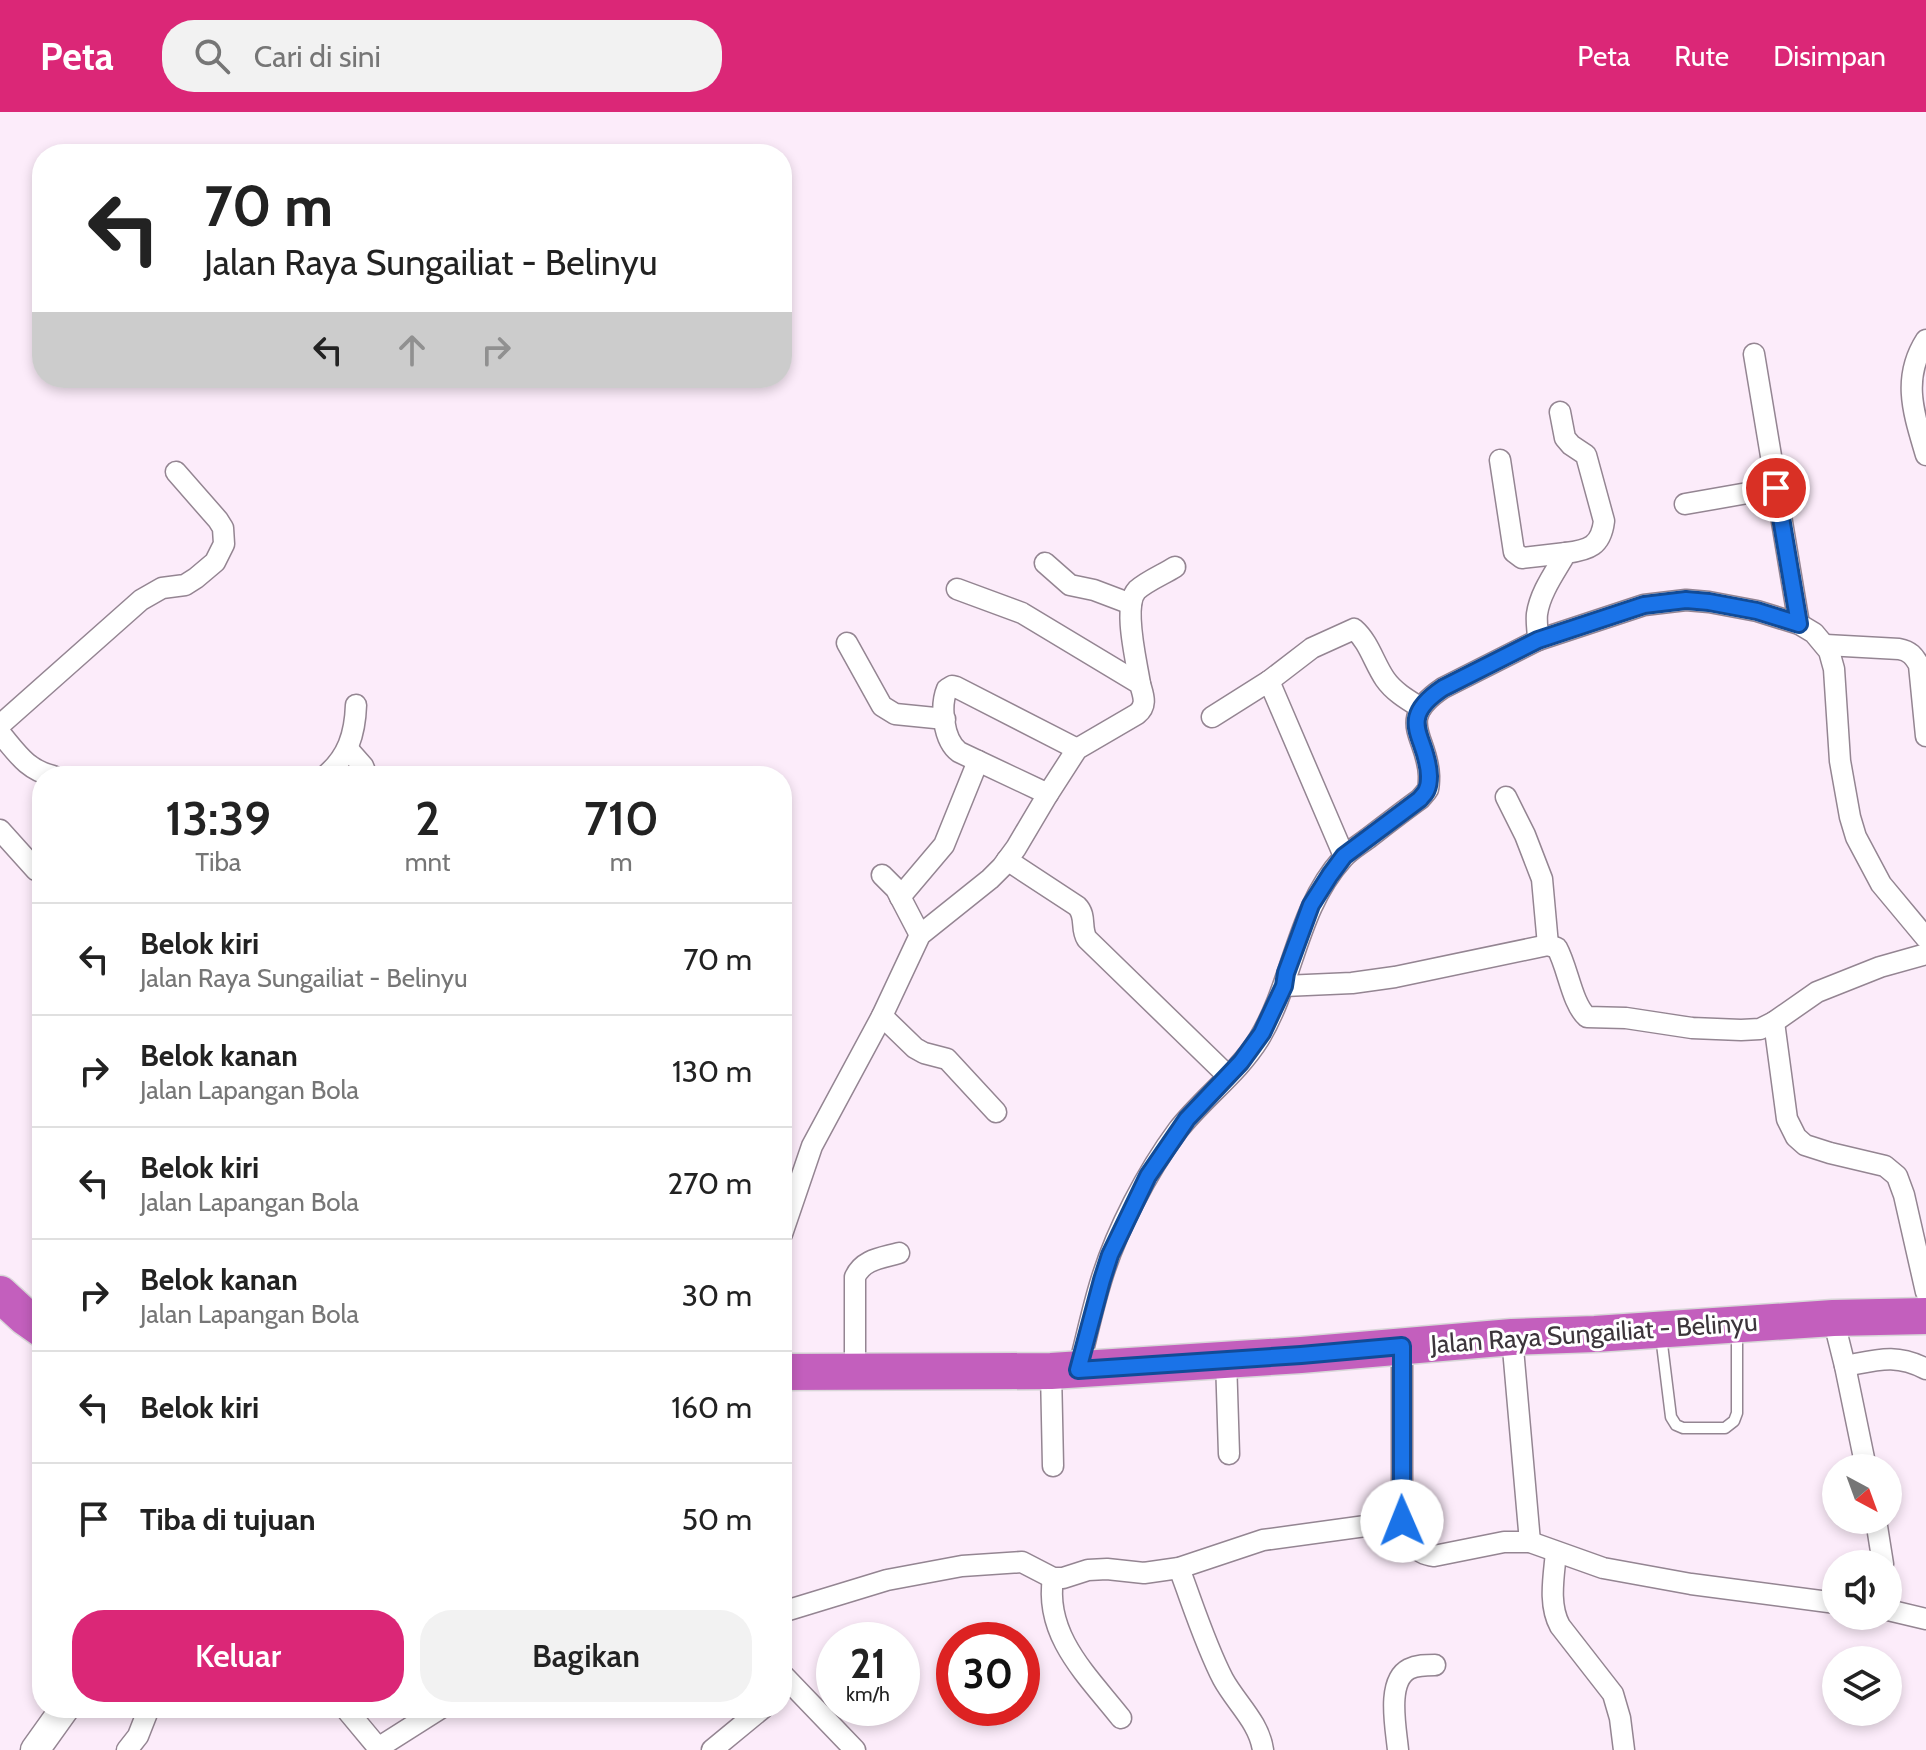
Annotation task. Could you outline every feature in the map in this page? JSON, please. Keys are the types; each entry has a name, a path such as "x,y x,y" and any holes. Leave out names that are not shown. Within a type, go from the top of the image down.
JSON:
{"highway":[{"path":"0,1294 32,1322"},
{"name":"Jalan Raya Sungailiat - Belinyu","path":"792,1372 1065,1370 1301,1355 1512,1337 1833,1318 1926,1316"}],"street":[{"path":"1926,340 1914,361 1911,391 1926,455"},
{"path":"1754,354 1799,624"},
{"path":"1500,460 1514,552 1522,558 1585,551 1592,546 1603,531 1604,521 1586,455 1565,438 1560,412"},
{"path":"0,725 141,600 162,588 185,585 215,562 224,544 223,528 176,472"},
{"path":"1685,504 1776,488"},
{"path":"1538,640 1536,616 1539,606 1566,553"},
{"path":"1045,563 1070,585 1131,604"},
{"path":"792,1205 812,1146 882,1016 920,935 990,879 1007,860 1077,749 1143,710 1145,704 1132,626 1132,597 1138,589 1175,567"},
{"path":"957,589 1022,613 1140,684"},
{"path":"1053,1466 1065,1370 1130,1211 1178,1130 1253,1048 1284,986 1311,905 1321,887 1344,856 1420,799 1427,789 1429,767 1416,729 1421,708 1433,694 1538,640 1630,608 1686,600 1709,602 1757,611 1799,624 1826,645 1834,669 1840,761 1856,837 1881,884 1926,938"},
{"path":"1212,717 1269,681 1312,648 1354,629 1362,637 1387,682 1421,708"},
{"path":"847,643 887,710 895,714 945,719"},
{"path":"1826,645 1899,649 1913,655 1919,665 1926,736"},
{"path":"1269,681 1344,856"},
{"path":"1048,794 952,747 945,719 947,689 952,686 1077,749"},
{"path":"336,766 354,733 356,705"},
{"path":"0,733 32,768"},
{"path":"348,749 363,766"},
{"path":"900,897 944,845 978,761"},
{"path":"1506,797 1542,879 1548,945"},
{"path":"0,830 32,866"},
{"path":"1007,860 1077,906 1084,917 1084,935 1087,939 1228,1076"},
{"path":"882,875 900,897 920,935"},
{"path":"1284,986 1352,983 1395,977 1548,945 1557,948 1565,962 1578,1006 1587,1017 1741,1030 1760,1029 1817,992 1880,967 1926,954"},
{"path":"882,1016 915,1048 947,1059 996,1112"},
{"path":"1774,1022 1791,1129 1805,1145 1885,1166 1897,1176 1902,1185 1926,1292"},
{"path":"855,1372 855,1277 859,1268 867,1262 899,1253"},
{"path":"1833,1318 1863,1454"},
{"path":"1512,1337 1530,1542"},
{"path":"1402,1346 1402,1521 1410,1541 1419,1551 1427,1555 1444,1555 1504,1542 1530,1542 1603,1568 1691,1584 1822,1601"},
{"path":"1845,1366 1886,1358 1907,1360 1926,1369"},
{"path":"1226,1359 1229,1454"},
{"path":"792,1609 887,1580 962,1566 1022,1562 1053,1578 1088,1570 1132,1573 1179,1568 1263,1540 1402,1521"},
{"path":"1556,1552 1554,1614 1613,1694 1624,1750"},
{"path":"1179,1568 1215,1664 1256,1728 1263,1750"},
{"path":"1053,1578 1052,1609 1061,1637 1121,1718"},
{"path":"1902,1613 1926,1619"},
{"path":"1398,1750 1395,1696 1398,1680 1410,1668 1435,1665"},
{"path":"792,1691 841,1746"},
{"path":"35,1750 58,1718"},
{"path":"127,1750 138,1736 145,1718"},
{"path":"353,1718 379,1749 426,1718"},
{"path":"712,1750 751,1718"}],"lane":[{"path":"1660,1329 1673,1422 1683,1428 1725,1428 1734,1421 1737,1413 1737,1324"}],"route":[{"path":"1402,1521 1402,1346 1078,1370 1110,1255 1160,1157 1187,1119 1241,1062 1262,1033 1284,986 1311,905 1321,887 1344,856 1420,799 1427,789 1429,767 1416,729 1421,708 1433,694 1538,640 1644,605 1686,600 1709,602 1757,611 1799,624 1776,488"}]}
